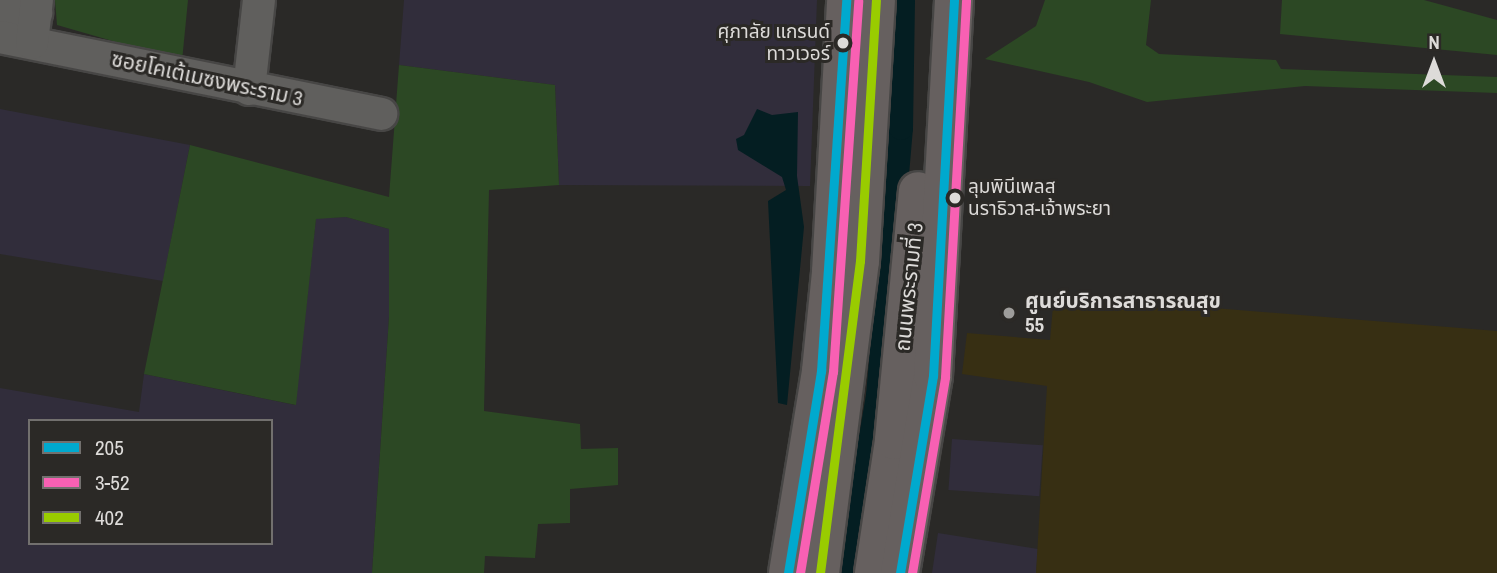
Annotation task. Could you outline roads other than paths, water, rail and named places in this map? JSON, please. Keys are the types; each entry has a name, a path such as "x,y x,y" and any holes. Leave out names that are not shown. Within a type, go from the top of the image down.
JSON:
{"main road":[{"path":"788,573 830,284 846,0"},
{"path":"820,573 860,261 876,0"},
{"name":"ถนนพระรามที่ 3","path":"874,573 894,440 911,272 928,0"},
{"name":"ถนนพระรามที่ 3","path":"900,573 933,376 954,0"}],"street":[{"path":"249,89 259,0"},
{"name":"ซอยโคเต้เมซงพระราม 3","path":"0,6 249,89 381,114"},
{"name":"ซอยโคเต้เมซงพระราม 3","path":"0,37 35,19"}],"water":[{"path":"757,109 772,115 798,112 797,176 804,227 787,405 778,403 768,201 786,190 782,177 738,150 736,139 744,135"}],"waterway":[{"path":"848,573 878,396 901,128 903,0"}],"place":[{"name":"ศุภาลัย แกรนด์ ทาวเวอร์","path":"843,43"},
{"name":"ลุมพินีเพลส นราธิวาส-เจ้าพระยา","path":"955,198"},
{"name":"ศูนย์บริการสาธารณสุข 55","path":"1009,313"}]}
